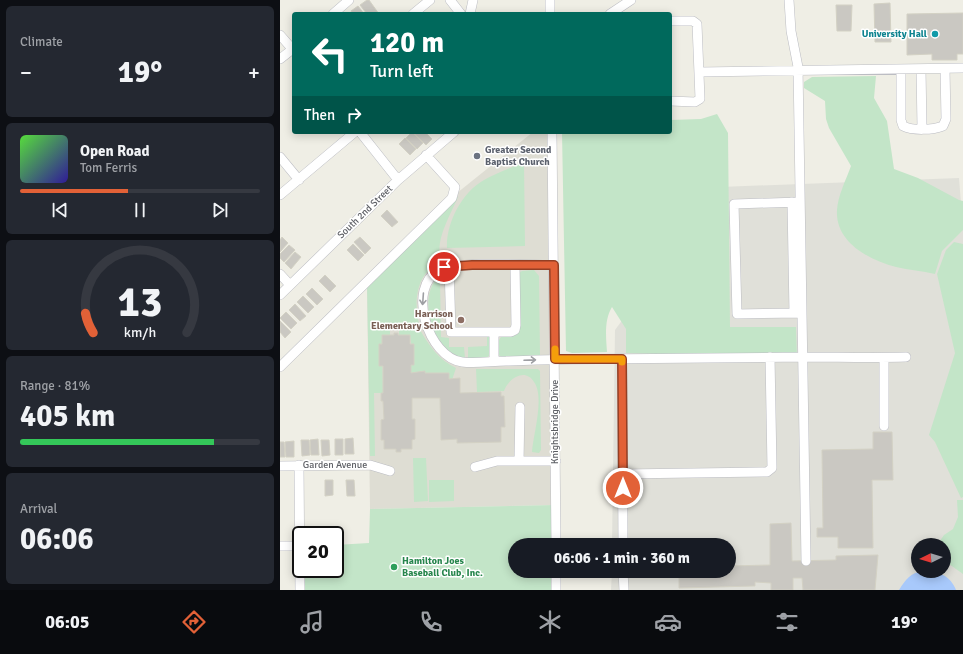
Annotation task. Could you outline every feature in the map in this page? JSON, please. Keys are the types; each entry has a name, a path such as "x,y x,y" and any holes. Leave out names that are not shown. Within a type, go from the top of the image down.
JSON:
{"street":[{"path":"335,12 349,0"},
{"path":"416,12 430,0"},
{"path":"450,0 459,12"},
{"path":"471,12 474,0"},
{"path":"550,0 550,12"},
{"path":"613,12 632,0"},
{"path":"789,0 791,30 798,71 796,202 798,313 803,357 806,561"},
{"path":"672,21 693,21 697,24 700,72 700,99 695,102 672,101"},
{"path":"280,35 292,48"},
{"path":"280,59 292,50"},
{"path":"700,72 963,68"},
{"path":"901,69 901,120 903,126 908,128 938,128 944,126 946,119 945,69"},
{"path":"921,69 922,128"},
{"path":"280,195 353,134"},
{"path":"362,134 398,180"},
{"name":"South 2nd Street","path":"280,295 398,180 452,134"},
{"name":"Knightsbridge Drive","path":"552,134 556,538"},
{"path":"280,367 452,198 456,187 426,155"},
{"path":"280,157 299,180"},
{"path":"796,202 734,204 737,314 798,313"},
{"path":"449,266 451,332 494,332 515,330 515,265"},
{"path":"554,265 449,266 439,269 431,275 425,284 423,299 426,326 436,343 447,354 462,362 555,359 906,357"},
{"path":"280,274 290,285"},
{"path":"494,332 494,361"},
{"path":"623,474 767,472 772,468 770,357"},
{"path":"884,358 884,426"},
{"path":"622,359 623,538"},
{"path":"519,461 520,407"},
{"path":"475,467 497,462 556,461"},
{"path":"300,465 300,526"},
{"name":"Garden Avenue","path":"280,466 370,465 390,471"},
{"path":"280,546 292,546"},
{"path":"300,578 300,590"},
{"path":"556,578 556,590"},
{"path":"624,578 624,590"}],"shaded area":[{"name":"Harrison Elementary School","path":"531,134 552,134 555,505 370,509 367,282 457,193"},
{"path":"959,178 963,229 963,590 611,590 612,578 736,578 736,538 612,538 615,330 720,187"}],"green space":[{"path":"876,76 874,98 887,121 894,169 918,178 963,201 963,230 942,251 935,274 896,267 875,260 856,248 848,240 838,221 837,210 839,199 851,166 829,128 826,119 825,101 804,88 804,82 812,77"},
{"path":"717,114 728,133 730,327 796,327 797,358 626,353 626,329 612,307 609,312 607,323 607,352 572,353 566,351 562,134 672,134 672,120 701,119"},
{"path":"524,162 525,246 447,248 447,238 452,219 462,200 469,192 476,185 489,177"},
{"path":"458,197 441,238 440,255 442,263 433,267 426,273 418,290 417,309 420,327 390,328 390,335 382,336 383,393 374,393 375,456 370,456 367,282 452,198"},
{"path":"954,242 963,244 963,497 961,498 935,442 929,435 955,353 937,274 946,250"},
{"path":"534,270 539,276 540,356 502,358 499,355 499,340 501,337 516,334 519,273 522,271"},
{"path":"444,272 446,272 447,278 440,279 441,337 449,338 449,347 464,347 465,358 453,354 443,346 430,321 428,307 430,293 435,281"},
{"path":"399,330 420,330 439,357 456,368 452,380 449,379 449,373 425,373 424,371 411,373 411,365 414,365 410,335 399,335"},
{"path":"487,337 490,337 490,355 486,358 468,358 468,347 487,346"},
{"path":"476,369 538,369 540,371 541,450 539,453 532,452 538,416 538,397 534,382 526,375 522,375 517,376 509,382 504,391 477,392"},
{"path":"413,458 426,458 428,501 414,502"},
{"path":"429,480 454,480 454,501 429,502"},
{"path":"957,500 963,500 963,574 951,565 951,538 942,538 953,529 958,517"},
{"path":"555,505 556,538 508,538 508,578 556,578 556,590 303,590 303,578 344,578 344,544 369,543 370,509"}],"water":[{"path":"911,576 911,578 948,578 956,590 899,590"}],"building":[{"path":"369,0 378,12 365,12 360,5"},
{"path":"890,3 891,42 875,42 874,4"},
{"path":"836,5 852,5 851,31 837,31"},
{"path":"358,6 362,12 352,12"},
{"name":"University Hall","path":"963,13 963,54 957,54 957,60 932,60 932,54 907,55 907,14"},
{"path":"410,134 414,134 423,143 417,149 406,138"},
{"path":"415,134 427,134 432,139 426,145"},
{"path":"405,138 416,149 410,155 399,144"},
{"path":"387,210 398,222 392,227 381,216"},
{"path":"282,237 288,243 280,252 280,240"},
{"path":"360,237 371,248 365,254 354,242"},
{"path":"353,244 364,255 358,261 347,250"},
{"path":"289,245 295,250 284,262 280,258 280,254"},
{"path":"295,252 301,257 291,269 285,263"},
{"path":"325,275 336,286 330,292 319,281"},
{"path":"312,288 323,299 317,305 306,294"},
{"path":"303,296 314,307 308,313 297,302"},
{"path":"295,304 306,316 300,321 289,310"},
{"path":"286,312 297,323 291,329 280,318"},
{"path":"280,321 291,332 285,338 280,332"},
{"path":"394,333 398,333 398,335 410,335 410,344 414,344 414,365 411,365 411,373 425,371 425,373 449,373 449,379 460,378 460,393 501,392 501,396 504,396 505,427 501,427 501,442 457,443 457,439 441,440 440,398 412,398 412,419 415,419 415,439 412,440 412,449 401,449 401,452 396,452 396,449 384,449 384,440 381,440 381,420 384,419 383,401 381,401 381,393 383,393 383,366 379,366 379,344 382,344 382,335 394,335"},
{"path":"873,432 892,432 893,480 872,480 873,548 838,548 838,537 817,537 817,528 823,528 822,450 873,449"},
{"path":"353,438 354,454 345,454 345,439"},
{"path":"318,439 319,455 311,455 310,440"},
{"path":"335,439 343,439 343,455 335,455"},
{"path":"301,440 309,440 310,455 302,456"},
{"path":"321,440 329,440 330,455 322,456"},
{"path":"294,441 294,457 286,457 285,442"},
{"path":"280,442 284,442 285,457 280,457"},
{"path":"325,480 333,480 333,495 325,496"},
{"path":"346,480 354,480 355,496 347,496"},
{"path":"791,523 792,561 836,560 836,556 878,555 875,590 803,590 802,578 793,578 793,590 771,590 771,583 755,582 755,586 679,588 679,578 736,578 736,566 770,565 770,524"}],"slow traffic":[{"path":"555,349 555,359 622,359 622,362"}],"place":[{"name":"University Hall","path":"935,34"},
{"name":"Greater Second Baptist Church","path":"477,156"},
{"name":"Harrison Elementary School","path":"461,320"},
{"name":"Hamilton Joes Baseball Club, Inc.","path":"394,567"}],"route":[{"path":"444,267 472,265 554,265 555,359 622,359 623,488"}]}
